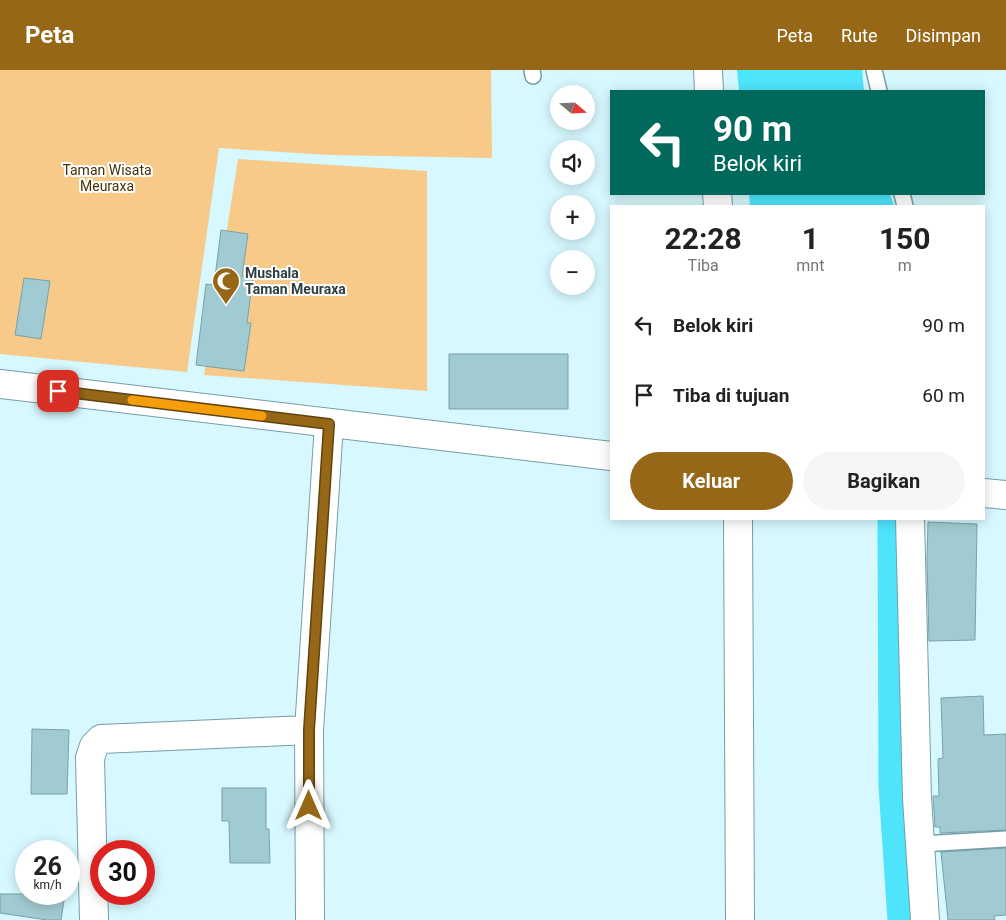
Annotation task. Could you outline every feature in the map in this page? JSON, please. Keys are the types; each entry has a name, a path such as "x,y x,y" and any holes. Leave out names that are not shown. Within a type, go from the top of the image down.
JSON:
{"street":[{"path":"708,70 709,90"},
{"path":"0,384 610,456"},
{"path":"310,920 309,730 329,424"},
{"path":"985,493 1006,494"},
{"path":"738,520 740,920"},
{"path":"910,520 916,798 921,844 925,920"},
{"path":"94,920 90,758 94,746 101,739 309,730"}],"lane":[{"path":"874,70 879,90"},
{"path":"921,844 1006,839"}],"green space":[{"name":"Taman Wisata Meuraxa","path":"0,70 491,70 492,158 328,155 219,148 187,372 0,354"},
{"path":"238,159 427,171 427,391 204,375"}],"water":[{"path":"737,70 862,70 864,90 739,90"},
{"path":"749,195 890,195 894,205 750,205"}],"building":[{"name":"Mushala Taman Meuraxa","path":"221,230 248,234 242,276 253,277 247,323 251,323 244,371 196,365 206,284 214,285"},
{"path":"24,278 50,281 41,339 15,335"},
{"path":"449,354 568,354 568,409 449,409"},
{"path":"928,522 977,524 975,640 929,641"},
{"path":"983,696 984,735 1006,734 1006,830 940,833 940,827 935,827 933,796 939,796 938,759 943,758 941,698"},
{"path":"32,729 69,730 67,794 31,794"},
{"path":"222,788 266,788 266,829 269,829 270,863 230,863 229,821 222,821"},
{"path":"1006,848 1006,915 994,916 995,920 948,920 941,852"},
{"path":"0,894 15,894 15,905 63,905 61,920 47,920 0,913"}],"waterway":[{"path":"893,520 894,786 903,920"}],"slow traffic":[{"path":"132,400 262,416"}],"place":[{"name":"Mushala Taman Meuraxa","path":"226,305"}],"route":[{"path":"58,391 329,424 309,730 309,806"}]}
